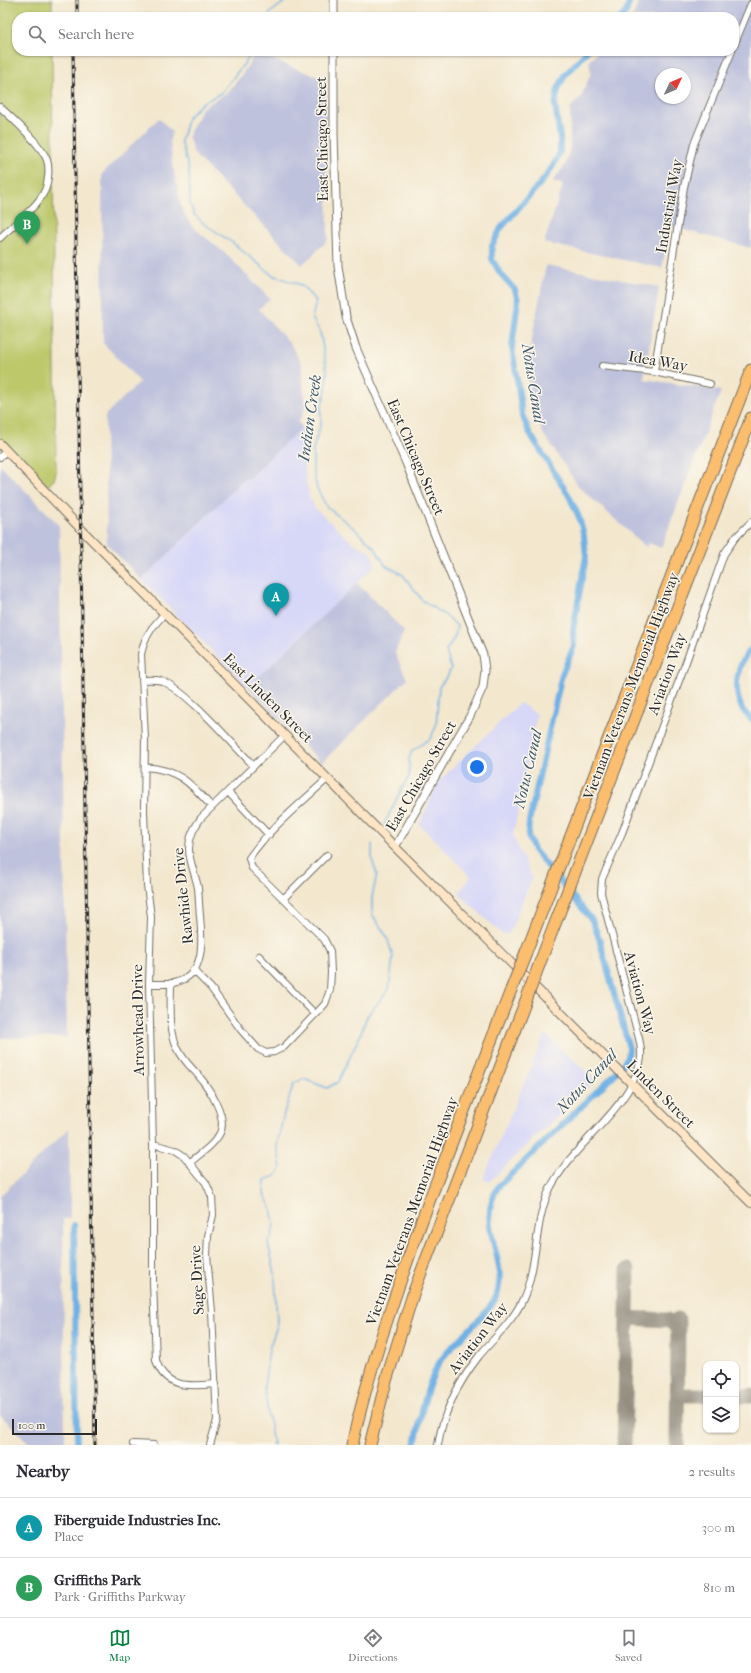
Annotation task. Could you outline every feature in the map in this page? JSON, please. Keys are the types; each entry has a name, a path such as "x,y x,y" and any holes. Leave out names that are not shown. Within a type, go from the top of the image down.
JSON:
{"highway":[{"name":"Vietnam Veterans Memorial Highway","path":"352,1445 369,1377 392,1302 433,1192 751,370"},
{"name":"Vietnam Veterans Memorial Highway","path":"370,1445 386,1381 414,1291 751,418"}],"main road":[{"name":"East Linden Street","path":"0,444 3,454 285,735 517,970"},
{"name":"Linden Street","path":"517,970 751,1204"}],"street":[{"path":"334,0 334,12"},
{"path":"739,33 751,4"},
{"name":"East Chicago Street","path":"334,56 334,133 338,266 346,317 356,348 406,463 484,657 485,670 483,687 470,716 395,847"},
{"name":"Industrial Way","path":"654,372 684,187 694,144 730,56"},
{"path":"0,107 40,149 47,161 48,174 44,193 0,238"},
{"name":"Idea Way","path":"602,366 654,372 710,384"},
{"name":"Aviation Way","path":"438,1445 442,1424 458,1386 480,1355 503,1330 523,1298 529,1281 542,1215 548,1193 568,1162 627,1093 640,1062 640,1042 605,914 601,893 602,879 622,833 724,554 735,538 751,522"},
{"name":"Arrowhead Drive","path":"164,614 152,628 145,640 141,654 147,885 151,917 149,984 153,1144 153,1283 156,1360 158,1368 165,1376 177,1385 192,1386 216,1384"},
{"path":"142,680 160,681 174,687 188,698 254,766"},
{"name":"Rawhide Drive","path":"149,984 177,982 188,976 193,970 201,954 202,941 198,888 189,850 190,838 194,828 212,807 285,735"},
{"path":"145,768 162,768 176,774 191,785 212,807"},
{"path":"193,970 214,992 241,1030 258,1049 266,1053 274,1052 284,1047 325,1004 330,990 332,972 330,951 324,939 252,868 249,858 256,848 327,778"},
{"path":"228,792 269,835"},
{"path":"284,898 327,855"},
{"path":"259,956 315,1014"},
{"path":"171,983 172,1030 177,1048 185,1062 210,1091 218,1107 222,1120 220,1132 214,1141 189,1163"},
{"name":"Sage Drive","path":"153,1144 175,1150 189,1163 206,1183 212,1197 213,1215 208,1236 207,1255 217,1420 210,1445"},
{"path":"133,1444 154,1445"}],"shaded area":[{"path":"640,0 751,0 751,248 670,226 662,268 544,243 563,185 553,181 565,165 570,148 570,108 581,97 591,73 589,61 594,56 739,56 739,12 634,12"},
{"path":"254,56 264,56 326,80 328,240 302,265 194,154 188,136 202,108 228,92"},
{"path":"159,118 172,132 170,139 172,162 181,206 185,216 194,228 226,254 270,299 259,309 291,345 302,364 305,406 303,415 298,422 302,427 248,479 246,477 142,580 107,544 105,418 106,414 140,382 103,343 102,174"},
{"path":"546,265 659,287 644,379 721,391 661,548 649,543 646,547 579,487 542,432 528,381 529,353"},
{"path":"302,427 307,432 304,463 309,496 315,508 352,542 371,552 376,565 248,687 142,580 246,477 248,479"},
{"path":"0,465 59,525 67,1037 0,1038"},
{"path":"357,583 404,631 395,653 407,679 321,763 248,687"},
{"path":"520,703 537,714 513,836 532,878 509,934 502,934 458,893 471,877 419,824 439,781"},
{"path":"545,1034 595,1080 489,1182 483,1179"},
{"path":"69,1128 70,1218 63,1219 65,1445 31,1445 0,1415 0,1196"}],"green space":[{"path":"0,0 52,0 52,12 12,12 12,56 52,56 56,472 54,480 48,486 0,437"}],"waterway":[{"name":"Indian Creek","path":"271,12 287,0"},
{"name":"Notus Canal","path":"626,12 630,0"},
{"name":"Indian Creek","path":"250,56 221,93 202,103 188,117 181,141 189,170 190,204 194,214 203,223 233,243 272,275 301,285 316,301 312,318 320,332 327,371 326,390 321,408 321,423 313,449 313,469 317,489 327,507 355,529 375,548 385,565 403,575 422,600 449,618 457,626 455,636 446,651 451,668 448,675 439,687 436,726 431,738 412,751 409,759 409,777 384,825"},
{"name":"Notus Canal","path":"415,1445 430,1382 439,1363 453,1345 489,1309 495,1300 498,1291 500,1278 499,1265 490,1227 492,1201 498,1187 613,1076 628,1057 629,1048 599,938 592,920 534,850 528,836 529,822 562,674 574,646 573,630 586,556 584,536 579,517 569,496 529,432 522,414 512,347 518,300 515,290 500,273 492,259 492,246 501,228 544,179 560,152 560,138 555,105 558,89 565,75 582,56"},
{"path":"751,649 742,661 737,684 737,691 742,708 751,719"},
{"name":"Indian Creek","path":"273,1445 264,1388 269,1349 277,1326 275,1274 268,1243 272,1236 274,1223 271,1208 264,1194 265,1180 276,1176 281,1168 277,1145 284,1113 294,1083 304,1079 327,1088 338,1082 360,1036 367,1016 389,989 393,957 387,937 372,914 372,897 377,874 372,860 372,844"},
{"path":"74,1225 77,1445"}],"taxiway":[{"path":"624,1445 628,1270"},
{"path":"629,1318 667,1320 674,1324 678,1332"},
{"path":"677,1445 678,1319"},
{"path":"678,1395 703,1395"},
{"path":"739,1396 751,1396"}],"railway":[{"path":"77,0 77,12"},
{"path":"73,56 95,1445"}],"place":[{"name":"Griffiths Park","path":"27,244"},
{"name":"Fiberguide Industries Inc.","path":"276,616"}]}
